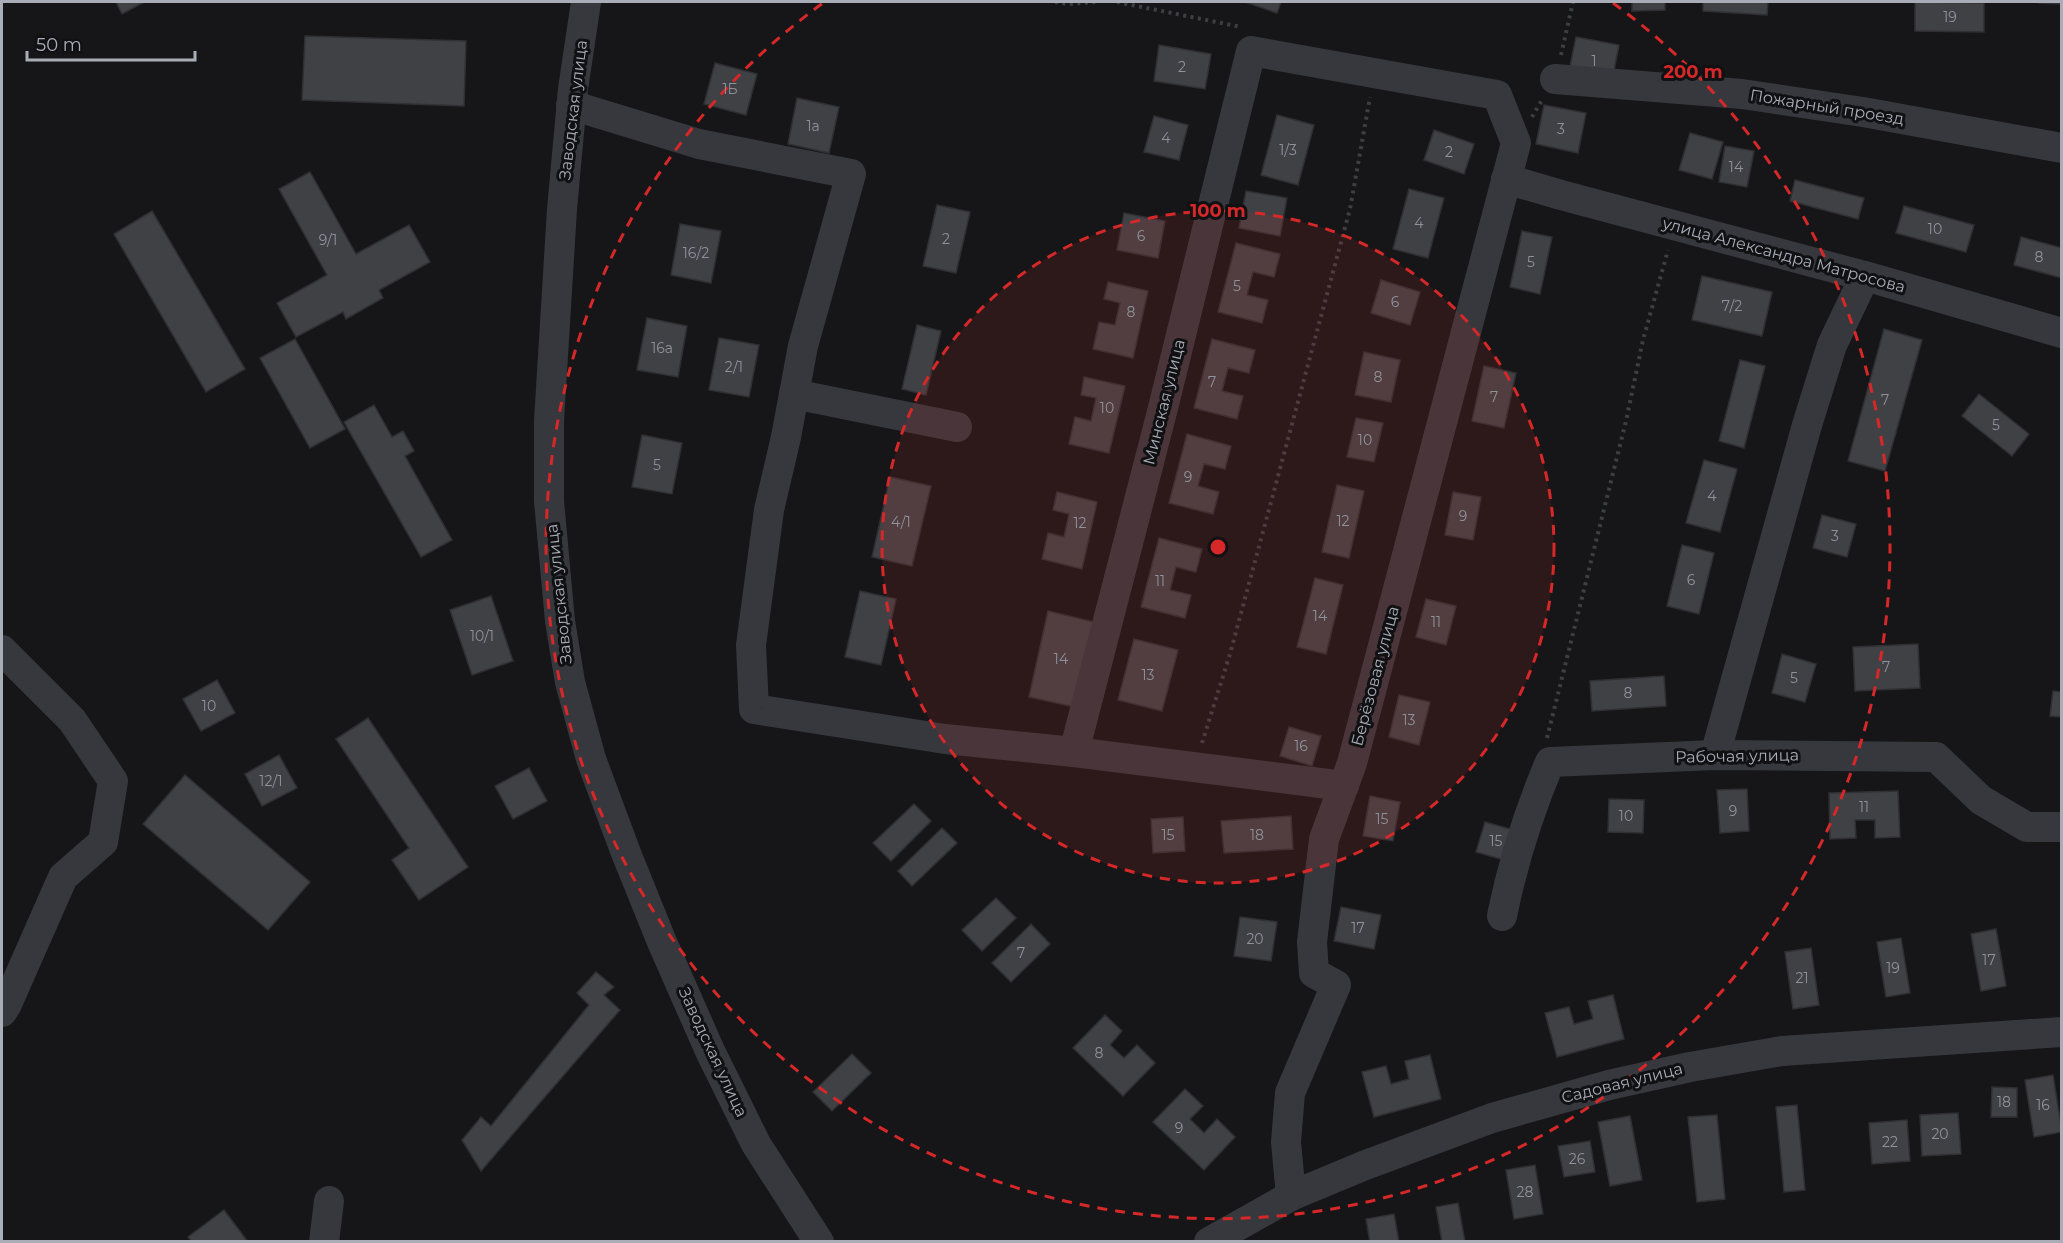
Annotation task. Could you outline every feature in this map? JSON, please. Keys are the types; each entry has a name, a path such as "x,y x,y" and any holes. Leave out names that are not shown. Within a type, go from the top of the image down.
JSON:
{"street":[{"name":"Заводская улица","path":"586,2 571,105 549,421 549,501 560,621 570,682 591,759 626,853 710,1051 756,1144 819,1242"},
{"path":"1251,51 1374,73"},
{"name":"Минская улица","path":"1074,752 1163,408 1251,51"},
{"name":"Берёзовая улица","path":"1291,1196 1286,1142 1290,1092 1336,985 1314,974 1312,942 1324,839 1344,786 1516,143 1497,95 1374,73"},
{"name":"Пожарный проезд","path":"1554,79 1742,94 1863,112 2061,148"},
{"path":"571,105 699,144 851,174 803,346 769,510 752,645 753,709 945,739 1074,752 1344,786"},
{"name":"улица Александра Матросова","path":"1506,179 1865,276 2061,333"},
{"path":"1715,755 1807,425 1832,345 1865,276"},
{"path":"794,394 957,427"},
{"path":"2,650 72,720 113,781 103,842 63,877 2,1012"},
{"name":"Рабочая улица","path":"1550,762 1715,755 1936,757 1981,800 2027,827 2061,827"},
{"path":"1502,916 1512,869 1528,817 1550,762"},
{"name":"Садовая улица","path":"1209,1242 1291,1196 1363,1166 1492,1118 1609,1085 1690,1066 1782,1051 2061,1032"},
{"path":"324,1242 329,1201"}],"path":[{"path":"1055,2 1068,4 1097,2"},
{"path":"1117,2 1245,27 1251,51"},
{"path":"1194,767 1230,654 1350,209 1374,73"},
{"path":"1550,762 1546,744 1626,421 1643,340 1676,226"}],"building":[{"path":"116,2 144,2 122,14"},
{"path":"1245,2 1281,2 1277,13"},
{"path":"1632,2 1665,2 1665,10 1632,11"},
{"path":"1703,2 1768,2 1767,15 1703,11"},
{"path":"1915,2 1984,3 1984,32 1915,31"},
{"path":"2062,2 2062,4 2039,3"},
{"path":"305,36 466,41 464,106 302,100"},
{"path":"1576,37 1619,45 1612,81 1568,76"},
{"path":"1159,45 1211,54 1205,89 1154,81"},
{"path":"715,63 757,74 746,115 704,104"},
{"path":"797,98 839,107 829,153 788,144"},
{"path":"1544,105 1586,113 1578,153 1536,144"},
{"path":"1277,115 1314,125 1298,185 1261,175"},
{"path":"1154,116 1188,125 1179,160 1144,152"},
{"path":"1434,130 1474,144 1464,174 1424,160"},
{"path":"1690,133 1723,142 1712,179 1679,170"},
{"path":"1725,146 1754,151 1747,187 1719,182"},
{"path":"310,172 356,254 409,225 430,262 379,290 383,298 346,319 343,312 296,337 277,303 327,275 279,189"},
{"path":"1795,180 1864,198 1858,219 1790,201"},
{"path":"1409,189 1444,198 1428,258 1393,249"},
{"path":"1246,191 1287,198 1280,236 1239,228"},
{"path":"937,205 970,212 956,273 923,266"},
{"path":"1904,206 1974,225 1966,252 1896,233"},
{"path":"152,211 245,369 206,392 114,234"},
{"path":"1124,213 1165,221 1158,258 1117,250"},
{"path":"680,224 721,231 711,283 671,275"},
{"path":"1522,231 1552,237 1540,294 1510,287"},
{"path":"2021,237 2062,248 2062,278 2014,265"},
{"path":"1236,243 1280,254 1274,277 1253,272 1247,295 1268,300 1262,323 1218,312"},
{"path":"1702,276 1772,292 1762,336 1692,320"},
{"path":"1381,280 1420,292 1410,325 1371,313"},
{"path":"1108,282 1148,291 1133,358 1093,349 1099,322 1115,325 1120,303 1104,299"},
{"path":"647,318 687,326 678,377 637,370"},
{"path":"917,325 941,331 926,395 902,389"},
{"path":"1884,329 1922,340 1885,471 1848,461"},
{"path":"719,338 759,345 749,397 709,390"},
{"path":"295,339 345,429 310,448 260,358"},
{"path":"1212,339 1255,350 1249,373 1228,368 1222,391 1243,396 1237,419 1194,408"},
{"path":"1364,352 1400,360 1391,402 1355,395"},
{"path":"1740,360 1765,366 1744,448 1719,441"},
{"path":"1484,366 1516,373 1504,428 1472,421"},
{"path":"1084,377 1125,386 1109,453 1069,444 1075,417 1091,421 1096,398 1081,395"},
{"path":"1979,394 2029,434 2012,456 1962,416"},
{"path":"374,405 392,437 403,431 414,451 405,456 452,540 421,557 344,422"},
{"path":"1356,418 1383,423 1374,462 1347,457"},
{"path":"1187,434 1231,446 1225,469 1204,464 1198,486 1219,492 1213,514 1169,503"},
{"path":"642,435 682,443 672,494 632,487"},
{"path":"1704,460 1737,469 1720,532 1686,523"},
{"path":"890,477 931,486 912,566 872,557"},
{"path":"1337,485 1364,491 1349,558 1322,552"},
{"path":"1057,492 1097,502 1082,569 1042,559 1048,533 1064,537 1069,514 1053,510"},
{"path":"1453,492 1481,497 1473,540 1445,535"},
{"path":"1822,515 1856,524 1847,557 1813,548"},
{"path":"1159,538 1202,549 1196,572 1176,567 1170,590 1191,595 1185,618 1141,607"},
{"path":"1682,545 1714,553 1699,614 1667,606"},
{"path":"1315,578 1343,585 1326,654 1297,647"},
{"path":"860,591 896,599 881,665 845,657"},
{"path":"491,596 513,661 472,675 450,610"},
{"path":"1426,599 1456,606 1446,645 1416,637"},
{"path":"1048,611 1094,622 1075,707 1029,697"},
{"path":"1134,639 1178,650 1162,711 1118,700"},
{"path":"1918,644 1920,688 1855,691 1853,647"},
{"path":"1782,654 1816,664 1805,702 1772,693"},
{"path":"1664,676 1666,706 1592,711 1590,681"},
{"path":"217,680 235,713 201,731 183,699"},
{"path":"2053,691 2062,692 2062,717 2050,716"},
{"path":"1399,695 1430,702 1419,745 1389,737"},
{"path":"368,718 468,867 419,900 392,860 409,848 336,739"},
{"path":"1289,727 1321,736 1312,766 1280,756"},
{"path":"279,755 297,788 262,806 245,774"},
{"path":"529,768 547,801 513,819 495,786"},
{"path":"185,775 310,882 268,930 143,824"},
{"path":"1747,789 1749,831 1720,833 1717,790"},
{"path":"1898,791 1900,837 1875,838 1875,820 1855,820 1856,838 1830,839 1829,793"},
{"path":"1370,796 1400,802 1393,841 1363,836"},
{"path":"1609,799 1644,800 1643,833 1608,832"},
{"path":"914,804 931,821 891,861 873,843"},
{"path":"1291,816 1293,849 1224,853 1221,821"},
{"path":"1183,817 1185,851 1153,853 1151,819"},
{"path":"1485,822 1517,831 1508,861 1476,852"},
{"path":"942,828 957,843 912,886 898,871"},
{"path":"996,898 1016,918 982,951 962,930"},
{"path":"1341,907 1381,915 1374,949 1334,941"},
{"path":"1240,917 1277,922 1271,961 1234,956"},
{"path":"1031,924 1050,944 1011,982 992,963"},
{"path":"1996,929 2006,986 1981,991 1971,934"},
{"path":"1901,938 1910,993 1886,997 1877,942"},
{"path":"1811,948 1819,1005 1793,1009 1785,952"},
{"path":"596,972 614,987 604,995 620,1010 481,1171 462,1140 481,1117 491,1126 589,1005 577,993"},
{"path":"1613,995 1624,1039 1557,1057 1545,1013 1569,1007 1574,1024 1593,1019 1588,1001"},
{"path":"1105,1015 1122,1031 1110,1045 1124,1058 1137,1045 1155,1063 1123,1096 1073,1048"},
{"path":"852,1054 871,1073 832,1111 813,1092"},
{"path":"1430,1055 1441,1099 1374,1117 1362,1072 1386,1066 1391,1084 1409,1079 1405,1061"},
{"path":"2053,1075 2062,1132 2034,1137 2025,1080"},
{"path":"1992,1087 2017,1088 2017,1117 1991,1117"},
{"path":"1185,1089 1203,1106 1190,1119 1204,1133 1217,1119 1235,1137 1204,1170 1153,1122"},
{"path":"1797,1105 1805,1190 1784,1192 1776,1107"},
{"path":"1958,1113 1961,1154 1922,1156 1920,1115"},
{"path":"1717,1115 1725,1199 1697,1202 1688,1117"},
{"path":"1630,1116 1642,1180 1610,1186 1598,1122"},
{"path":"1907,1120 1910,1161 1872,1164 1869,1123"},
{"path":"1590,1141 1595,1172 1564,1177 1558,1146"},
{"path":"1535,1165 1543,1214 1514,1219 1506,1170"},
{"path":"1458,1203 1465,1242 1442,1242 1436,1207"},
{"path":"224,1210 248,1242 192,1242 188,1237"},
{"path":"1394,1214 1399,1242 1370,1242 1366,1219"}]}
